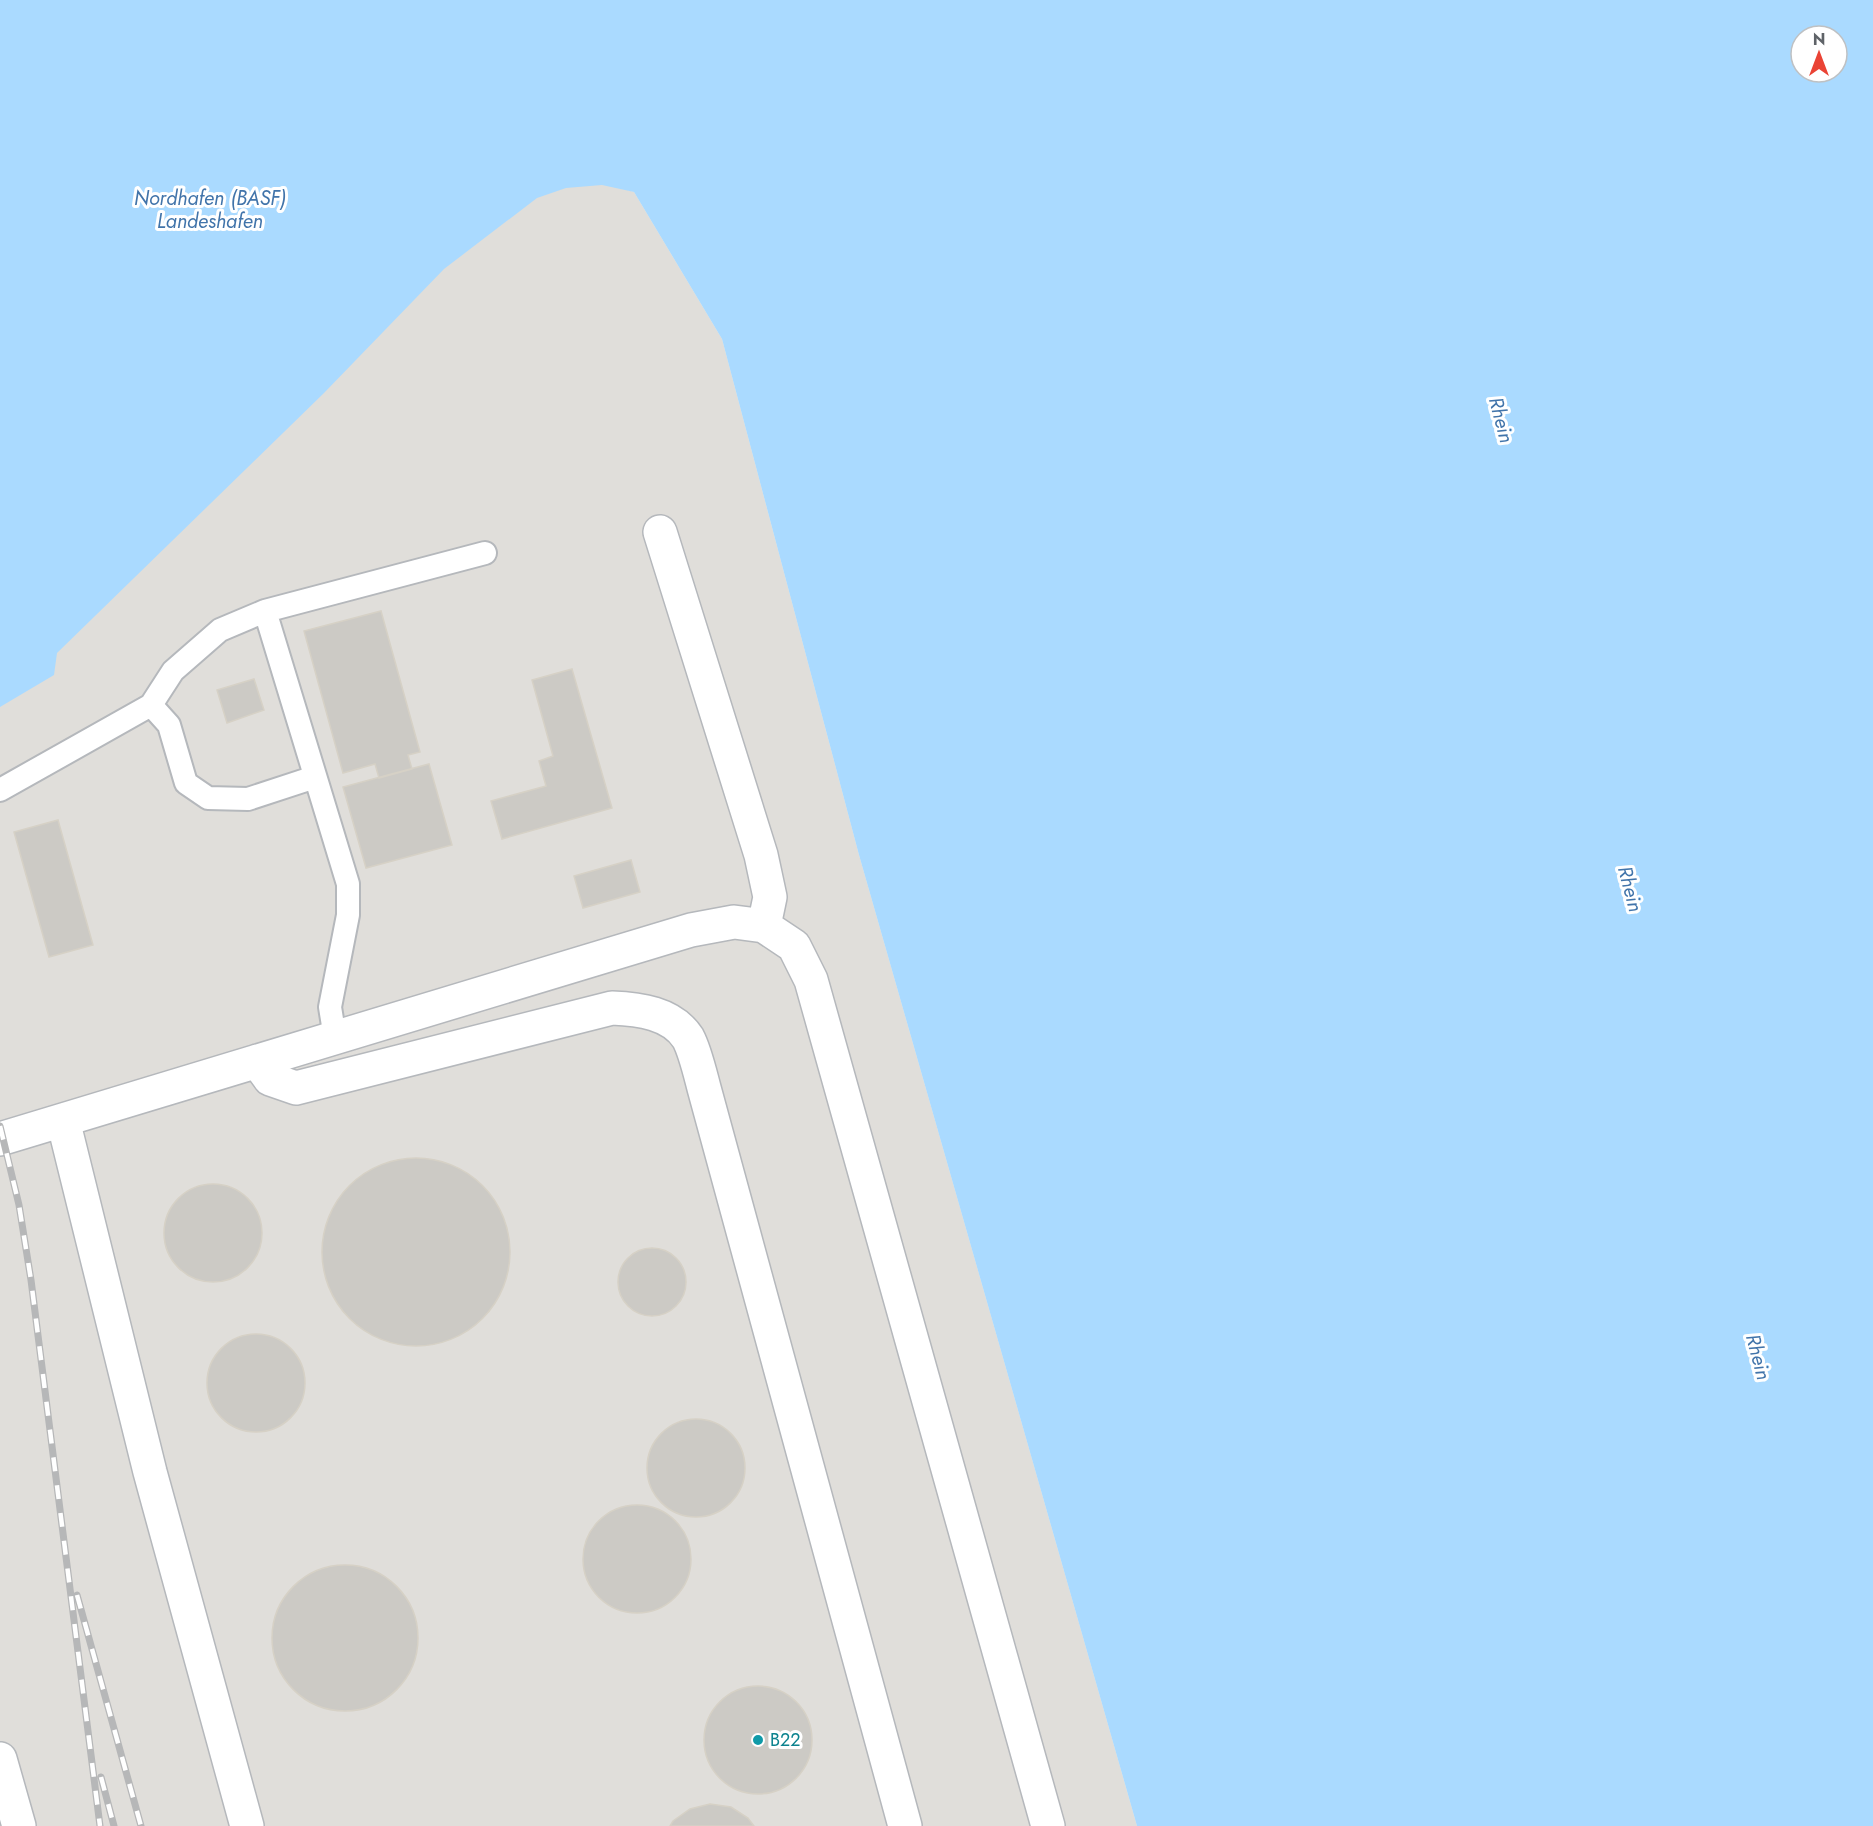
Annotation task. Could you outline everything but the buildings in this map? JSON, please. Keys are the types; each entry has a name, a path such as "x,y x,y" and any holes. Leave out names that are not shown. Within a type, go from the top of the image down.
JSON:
{"street":[{"path":"660,532 761,855 770,897 764,926"},
{"path":"0,1139 691,930 735,922 764,926 794,946 812,980 1048,1826"},
{"path":"257,1061 270,1079 296,1088 612,1008 640,1009 670,1020 688,1038 704,1088 905,1826"},
{"path":"63,1120 150,1472 247,1826"},
{"path":"0,1759 19,1826"}],"lane":[{"path":"0,790 151,705 173,671 220,630 265,611 485,553"},
{"path":"265,611 348,884 348,915 330,1007 335,1038"},
{"path":"151,705 170,725 186,783 208,798 248,799 315,777"}],"shaded area":[{"path":"0,0 634,192 722,339 859,855 1137,1826 0,1826"}],"water":[{"path":"0,0 1873,0 1873,1826 1137,1826 859,855 722,339 634,192 602,185 566,188 537,198 444,269 324,393 57,653 54,675 0,707"}],"railway":[{"path":"0,1126 19,1205 31,1280 100,1826"},
{"path":"77,1595 141,1826"},
{"path":"101,1777 114,1826"}],"place":[{"name":"B22","path":"758,1740"}],"water label":[{"name":"Nordhafen (BASF) Landeshafen","path":"210,210"},
{"name":"Rhein","path":"1501,420"},
{"name":"Rhein","path":"1630,889"},
{"name":"Rhein","path":"1758,1357"}]}
